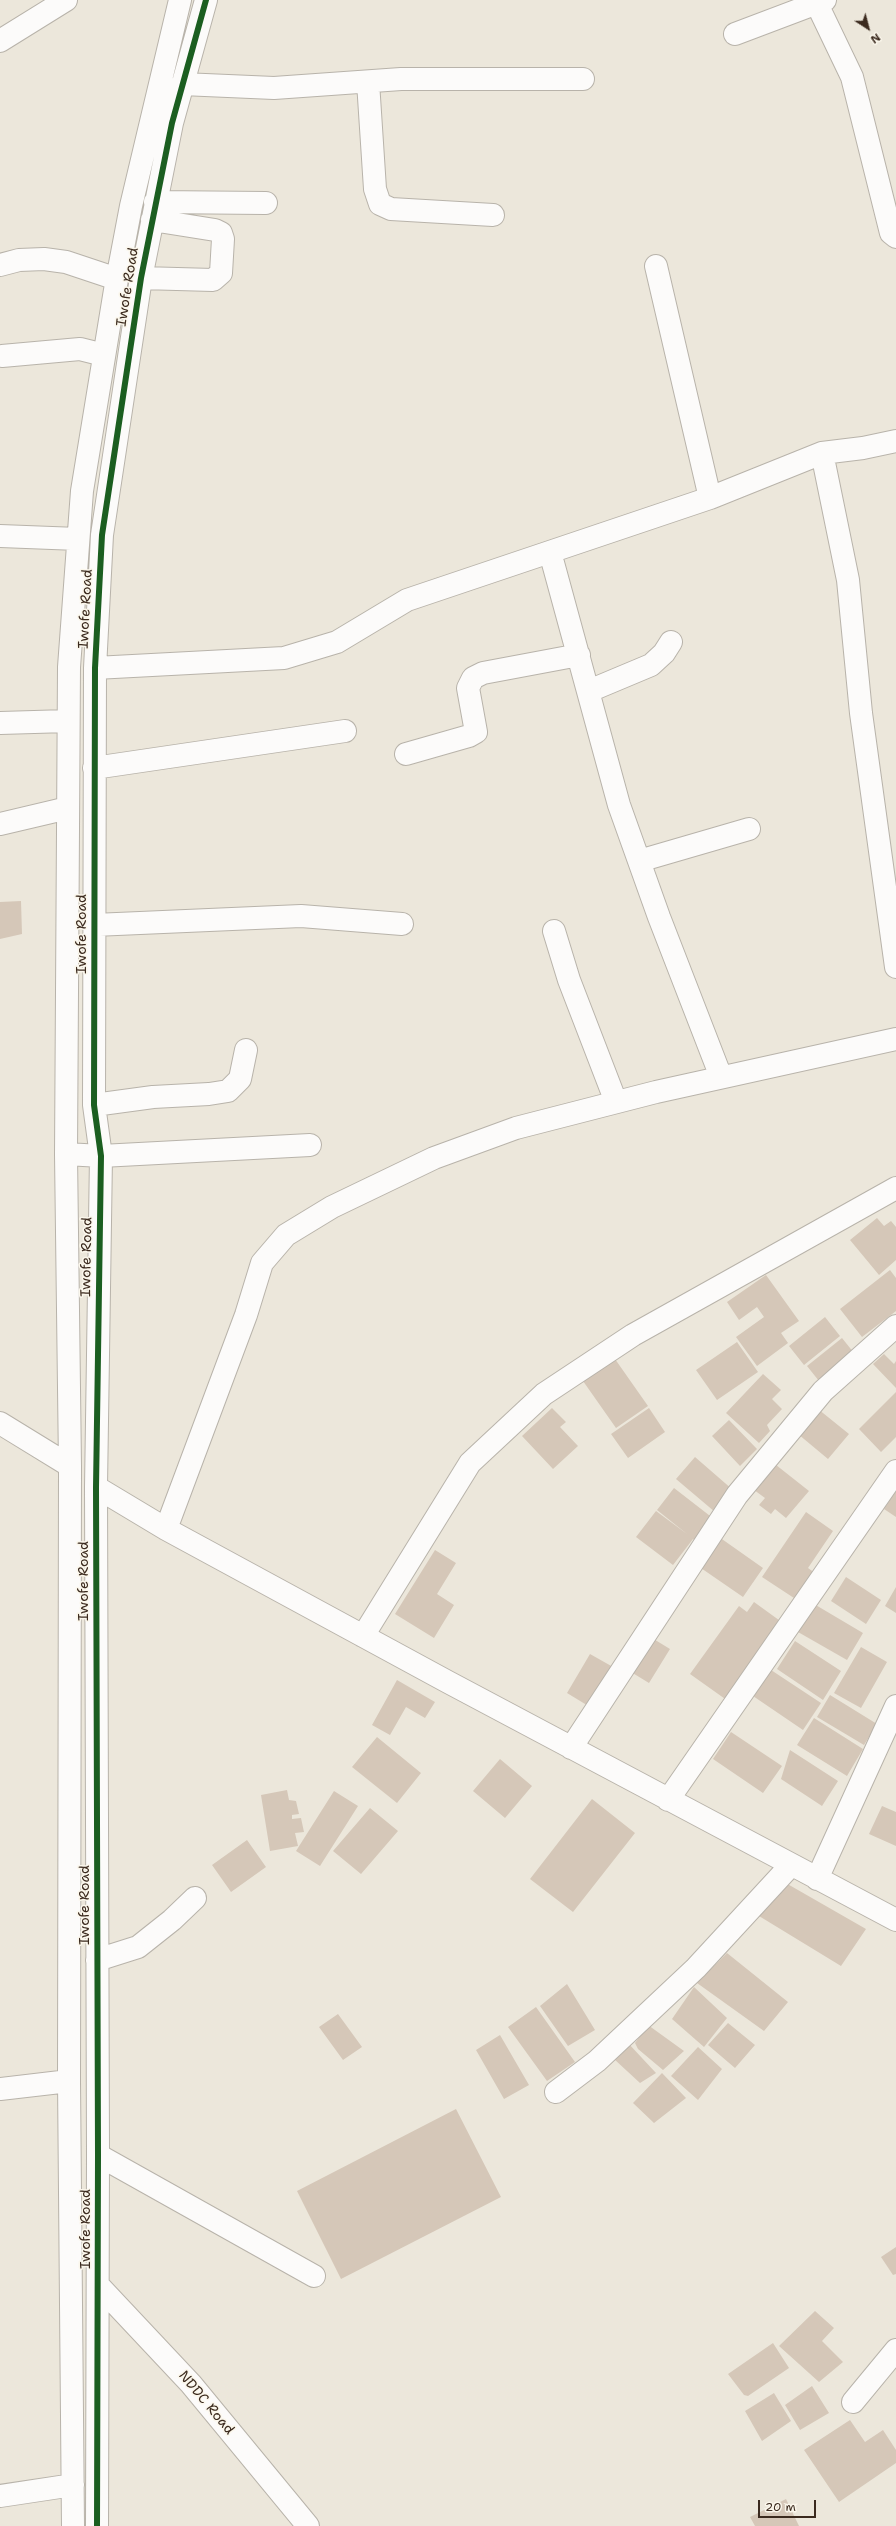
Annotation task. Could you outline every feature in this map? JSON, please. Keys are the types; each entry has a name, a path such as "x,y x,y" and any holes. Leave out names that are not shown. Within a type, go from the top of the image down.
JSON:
{"street":[{"path":"0,41 66,0"},
{"name":"Iwofe Road","path":"72,2526 73,2485 69,2080 70,1466 66,1154 68,667 82,491 104,355 132,198 180,0"},
{"name":"Iwofe Road","path":"97,2526 98,2155 96,1488 101,1156 94,1105 95,668 102,535 141,278 153,211 182,84 206,0"},
{"path":"735,34 821,2 852,77 891,233 896,237"},
{"path":"182,84 274,88 368,82 583,79"},
{"path":"368,82 376,189 380,204 391,209 493,214"},
{"path":"153,211 266,203"},
{"path":"141,278 213,280 222,273 223,239 221,233 153,211"},
{"path":"0,265 19,260 44,259 66,262 117,279"},
{"path":"656,266 710,498"},
{"path":"2,356 80,349 104,355"},
{"path":"95,668 284,658 337,642 407,600 710,498 822,453 863,448 896,441"},
{"path":"822,453 848,580 861,713 896,967"},
{"path":"0,536 78,539"},
{"path":"550,552 619,805 721,1077"},
{"path":"589,692 651,665 664,653 671,642"},
{"path":"406,754 470,736 476,732 468,688 473,678 482,673 579,655"},
{"path":"0,723 68,721"},
{"path":"94,768 344,731"},
{"path":"0,824 68,808"},
{"path":"639,861 749,829"},
{"path":"94,924 301,916 402,924"},
{"path":"554,932 569,980 616,1102"},
{"path":"166,1529 246,1315 262,1263 286,1235 332,1207 434,1158 516,1128 721,1077 896,1039"},
{"path":"94,1105 153,1097 209,1094 228,1091 240,1079 246,1050"},
{"path":"66,1154 101,1156 310,1145"},
{"path":"363,1636 470,1463 544,1394 633,1335 896,1188"},
{"path":"571,1748 737,1496 823,1391 896,1326"},
{"path":"0,1423 70,1466"},
{"path":"668,1800 896,1471"},
{"path":"96,1488 166,1529 363,1636 668,1800 896,1920"},
{"path":"817,1879 896,1706"},
{"path":"556,2092 597,2061 696,1968 790,1865"},
{"path":"97,1960 138,1947 172,1920 195,1898"},
{"path":"0,2089 69,2080"},
{"path":"98,2155 314,2276"},
{"name":"NDDC Road","path":"98,2286 191,2384 308,2526"},
{"path":"853,2402 896,2350"},
{"path":"0,2496 73,2485"}],"building":[{"path":"21,901 22,934 0,939 0,902"},
{"path":"877,1218 884,1226 891,1221 896,1227 896,1260 879,1275 850,1240"},
{"path":"890,1270 896,1278 896,1311 862,1337 840,1309"},
{"path":"766,1275 799,1321 781,1333 788,1343 757,1366 736,1337 764,1317 757,1307 739,1320 727,1302"},
{"path":"825,1317 840,1336 804,1365 789,1346"},
{"path":"842,1338 854,1353 819,1381 807,1366"},
{"path":"737,1342 758,1372 717,1400 696,1370"},
{"path":"884,1354 894,1364 896,1361 896,1388 873,1364"},
{"path":"615,1359 648,1406 616,1428 583,1381"},
{"path":"763,1374 781,1390 772,1399 782,1409 767,1425 770,1431 759,1443 726,1413"},
{"path":"896,1392 896,1437 881,1452 859,1429"},
{"path":"552,1408 566,1422 560,1427 578,1446 553,1469 522,1436"},
{"path":"649,1408 665,1432 628,1458 611,1434"},
{"path":"818,1409 849,1434 828,1459 798,1434"},
{"path":"729,1420 757,1449 740,1466 712,1436"},
{"path":"695,1457 733,1490 715,1512 676,1479"},
{"path":"771,1461 809,1491 786,1518 775,1509 771,1514 759,1505 765,1498 750,1487"},
{"path":"674,1488 714,1519 696,1541 693,1539 673,1565 636,1537 656,1511 687,1534 657,1510"},
{"path":"896,1491 896,1517 884,1509"},
{"path":"806,1512 833,1531 808,1568 815,1573 797,1600 762,1577"},
{"path":"719,1537 763,1568 743,1597 698,1566"},
{"path":"435,1550 456,1563 437,1594 454,1605 434,1638 395,1614"},
{"path":"846,1577 881,1600 866,1624 831,1601"},
{"path":"896,1587 896,1613 885,1606"},
{"path":"754,1602 783,1623 728,1701 690,1674 739,1606 747,1612"},
{"path":"814,1604 863,1633 847,1660 798,1632"},
{"path":"652,1638 670,1649 649,1683 631,1672"},
{"path":"795,1641 841,1671 823,1700 777,1669"},
{"path":"861,1647 887,1662 861,1708 834,1693"},
{"path":"590,1654 613,1667 590,1707 567,1693"},
{"path":"771,1670 821,1703 803,1730 753,1696"},
{"path":"397,1680 435,1702 425,1718 406,1707 390,1735 372,1725"},
{"path":"830,1695 877,1724 864,1745 817,1717"},
{"path":"814,1718 863,1749 847,1776 797,1745"},
{"path":"731,1732 782,1766 763,1793 713,1759"},
{"path":"377,1737 421,1773 397,1803 352,1767"},
{"path":"790,1750 838,1781 822,1806 781,1779"},
{"path":"500,1759 532,1786 505,1818 473,1791"},
{"path":"287,1790 289,1800 296,1801 299,1814 292,1815 292,1819 301,1818 304,1832 295,1833 298,1846 270,1851 261,1795"},
{"path":"334,1791 358,1806 320,1866 296,1851"},
{"path":"592,1799 635,1833 573,1912 530,1879"},
{"path":"882,1806 896,1812 896,1846 869,1834"},
{"path":"370,1808 398,1831 361,1874 333,1851"},
{"path":"247,1840 266,1867 231,1892 212,1865"},
{"path":"784,1882 866,1929 841,1966 759,1916"},
{"path":"727,1953 788,2002 764,2031 697,1983"},
{"path":"567,1984 595,2030 568,2046 540,2006"},
{"path":"694,1987 727,2018 704,2047 672,2019"},
{"path":"536,2007 575,2062 547,2081 508,2027"},
{"path":"338,2014 362,2047 343,2060 319,2027"},
{"path":"728,2023 755,2045 735,2068 708,2045"},
{"path":"648,2025 684,2051 663,2070 638,2049 635,2043"},
{"path":"500,2035 529,2085 504,2099 476,2050"},
{"path":"628,2043 656,2073 640,2083 614,2059"},
{"path":"698,2047 722,2069 698,2100 671,2076"},
{"path":"662,2073 686,2098 654,2123 633,2103"},
{"path":"456,2109 501,2197 341,2279 297,2191"},
{"path":"896,2247 896,2274 893,2275 881,2257"},
{"path":"815,2311 834,2328 822,2341 843,2362 819,2382 779,2346"},
{"path":"773,2343 789,2368 748,2396 744,2395 728,2374"},
{"path":"812,2386 829,2413 800,2430 785,2405"},
{"path":"774,2393 791,2421 762,2441 745,2411"},
{"path":"850,2420 865,2442 883,2430 896,2450 896,2463 839,2502 804,2450"},
{"path":"786,2499 799,2526 755,2526 750,2517"}],"cycle path":[{"path":"97,2526 98,2155 96,1487 101,1156 94,1105 95,668 102,535 141,278 172,123 206,0"}]}
